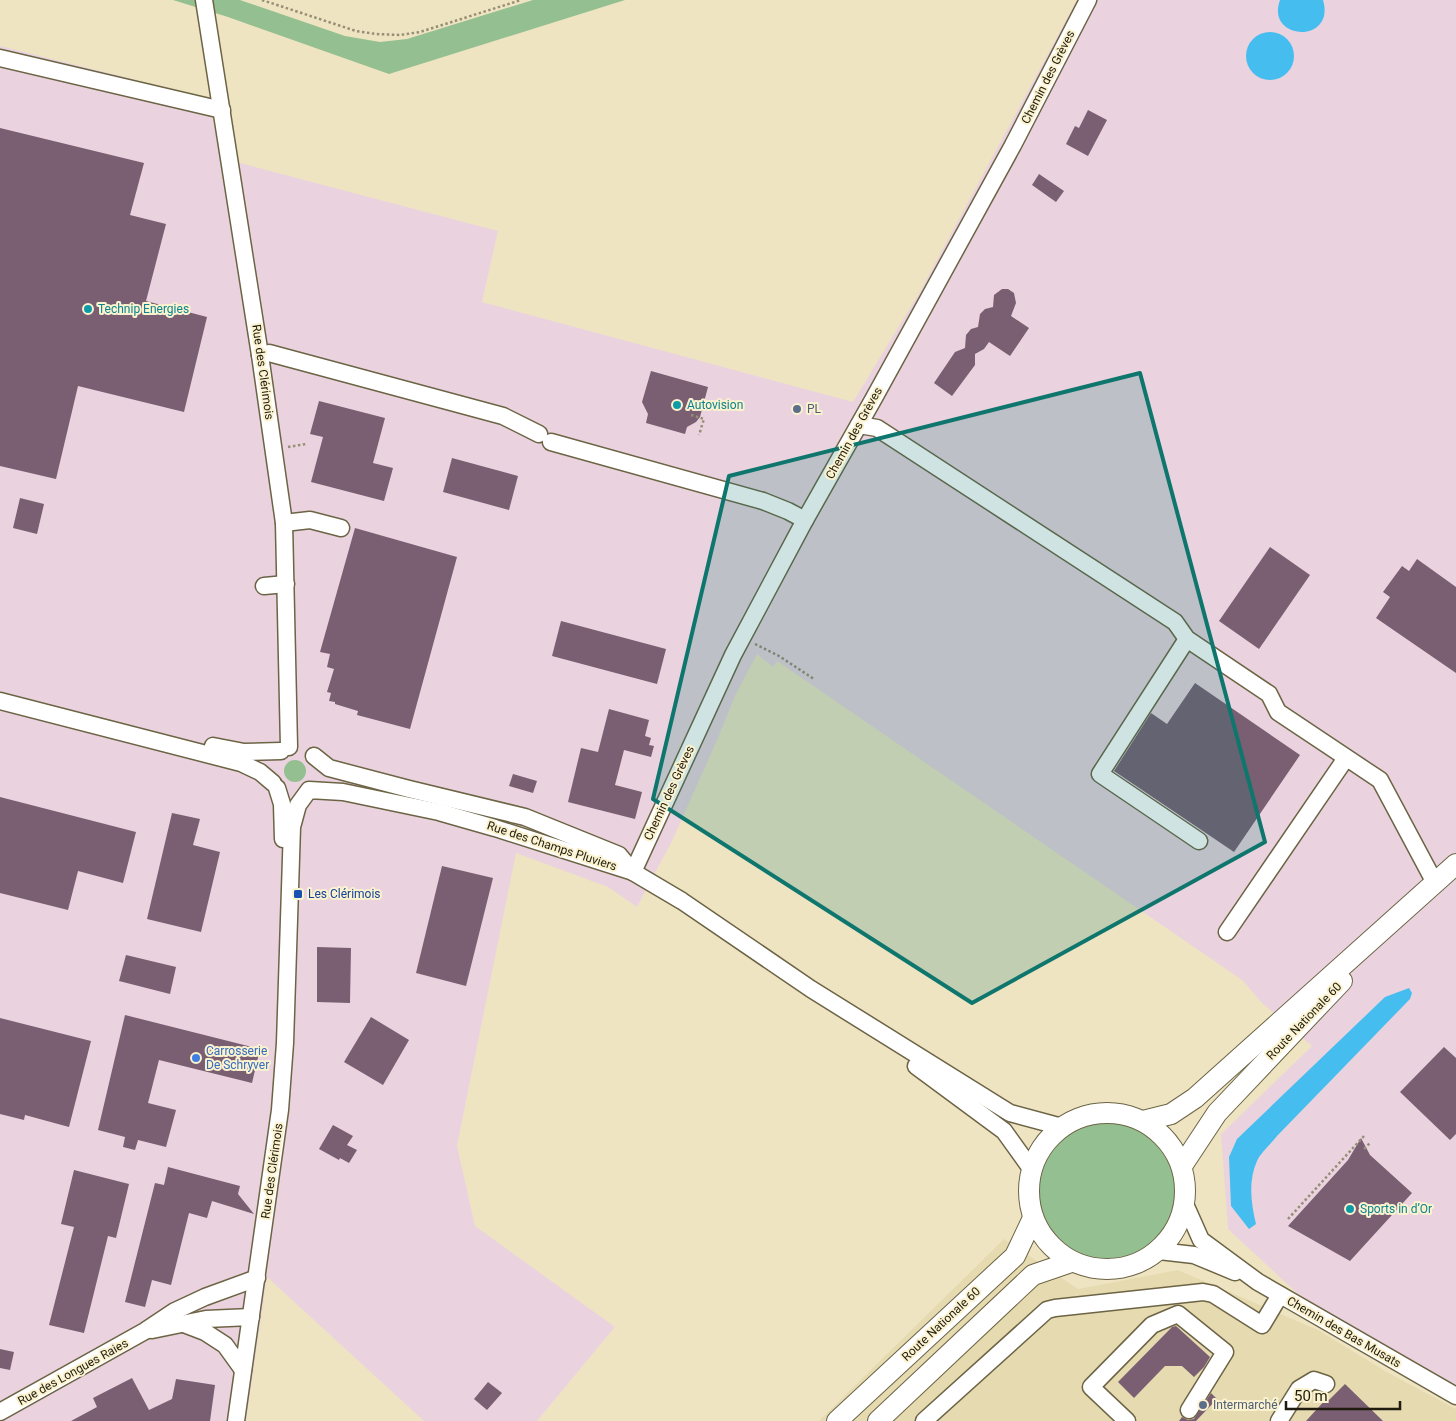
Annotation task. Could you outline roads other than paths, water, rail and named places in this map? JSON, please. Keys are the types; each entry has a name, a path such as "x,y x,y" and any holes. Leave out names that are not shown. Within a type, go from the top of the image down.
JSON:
{"main road":[{"name":"Route Nationale 60","path":"1143,1122 1172,1114 1196,1098 1456,864"},
{"name":"Route Nationale 60","path":"1182,1166 1217,1113 1435,883"},
{"path":"1116,1113 1143,1122 1167,1140 1182,1166 1186,1185 1185,1204 1176,1230 1159,1251 1132,1266 1101,1270 1071,1262 1048,1244 1033,1218 1029,1194 1032,1170 1043,1146 1062,1127 1088,1115 1116,1113"},
{"name":"Route Nationale 60","path":"837,1421 1015,1256 1033,1218"},
{"path":"878,1421 1033,1275 1071,1262"}],"street":[{"name":"Rue des Clérimois","path":"204,0 260,355 284,523 286,584 285,749"},
{"name":"Chemin des Grèves","path":"633,872 743,637 805,520 1013,145 1088,0"},
{"path":"0,58 222,110"},
{"path":"260,355 269,353 503,416 545,438 763,501 805,520"},
{"path":"859,425 877,428 1175,622 1187,639 1269,694 1278,712 1380,780 1435,883"},
{"path":"284,523 310,520 341,528"},
{"path":"264,586 286,584"},
{"path":"1187,639 1100,774 1198,841"},
{"path":"0,701 241,764 260,772 281,791 294,795 309,790 318,777 319,770 314,756 303,748 244,752 120,731"},
{"path":"275,785 270,769 272,762 285,749"},
{"name":"Rue des Champs Pluviers","path":"314,756 329,768 409,790 525,817 619,854 633,872"},
{"path":"1227,932 1346,758"},
{"name":"Rue des Clérimois","path":"275,785 282,804 288,971"},
{"name":"Rue des Clérimois","path":"236,1421 280,1110 288,971 292,827 298,805 309,790"},
{"name":"Rue des Champs Pluviers","path":"309,790 343,792 439,812 633,872"},
{"path":"633,872 682,901 812,989 1010,1113 1062,1127"},
{"path":"812,989 1004,1130 1032,1170"},
{"name":"Chemin des Bas Musats","path":"1185,1204 1201,1240 1258,1282 1456,1396"},
{"name":"Chemin des Bas Musats","path":"1159,1251 1194,1255 1258,1282"},
{"name":"Rue des Longues Raies","path":"0,1412 183,1308 206,1297 257,1278"},
{"path":"924,1421 1047,1310 1203,1292 1213,1294 1262,1325 1280,1295"},
{"path":"1127,1421 1091,1387 1152,1325 1178,1314 1225,1352 1189,1410"},
{"name":"Rue des Longues Raies","path":"145,1331 206,1319 251,1317"},
{"path":"184,1324 205,1332 225,1345 243,1370"},
{"path":"1279,1421 1299,1389 1314,1380 1326,1384"}],"water":[{"path":"1280,0 1323,0 1324,14 1320,24 1311,30 1301,32 1290,30 1282,23 1278,14"},
{"path":"1270,32 1279,34 1287,39 1292,47 1294,56 1292,65 1287,73 1279,78 1270,80 1261,78 1253,73 1248,65 1246,56 1248,47 1253,39 1261,34"},
{"path":"1409,988 1412,993 1410,999 1277,1136 1259,1158 1254,1169 1251,1184 1256,1224 1249,1229 1231,1206 1229,1157 1237,1139 1385,997"}],"place":[{"name":"Technip Energies","path":"88,309"},
{"name":"Autovision","path":"677,405"},
{"name":"PL","path":"797,409"},
{"name":"Les Clérimois","path":"298,894"},
{"name":"Carrosserie De Schryver","path":"196,1058"},
{"name":"Sports in d’Or","path":"1350,1209"},
{"name":"Intermarché","path":"1203,1405"}]}
